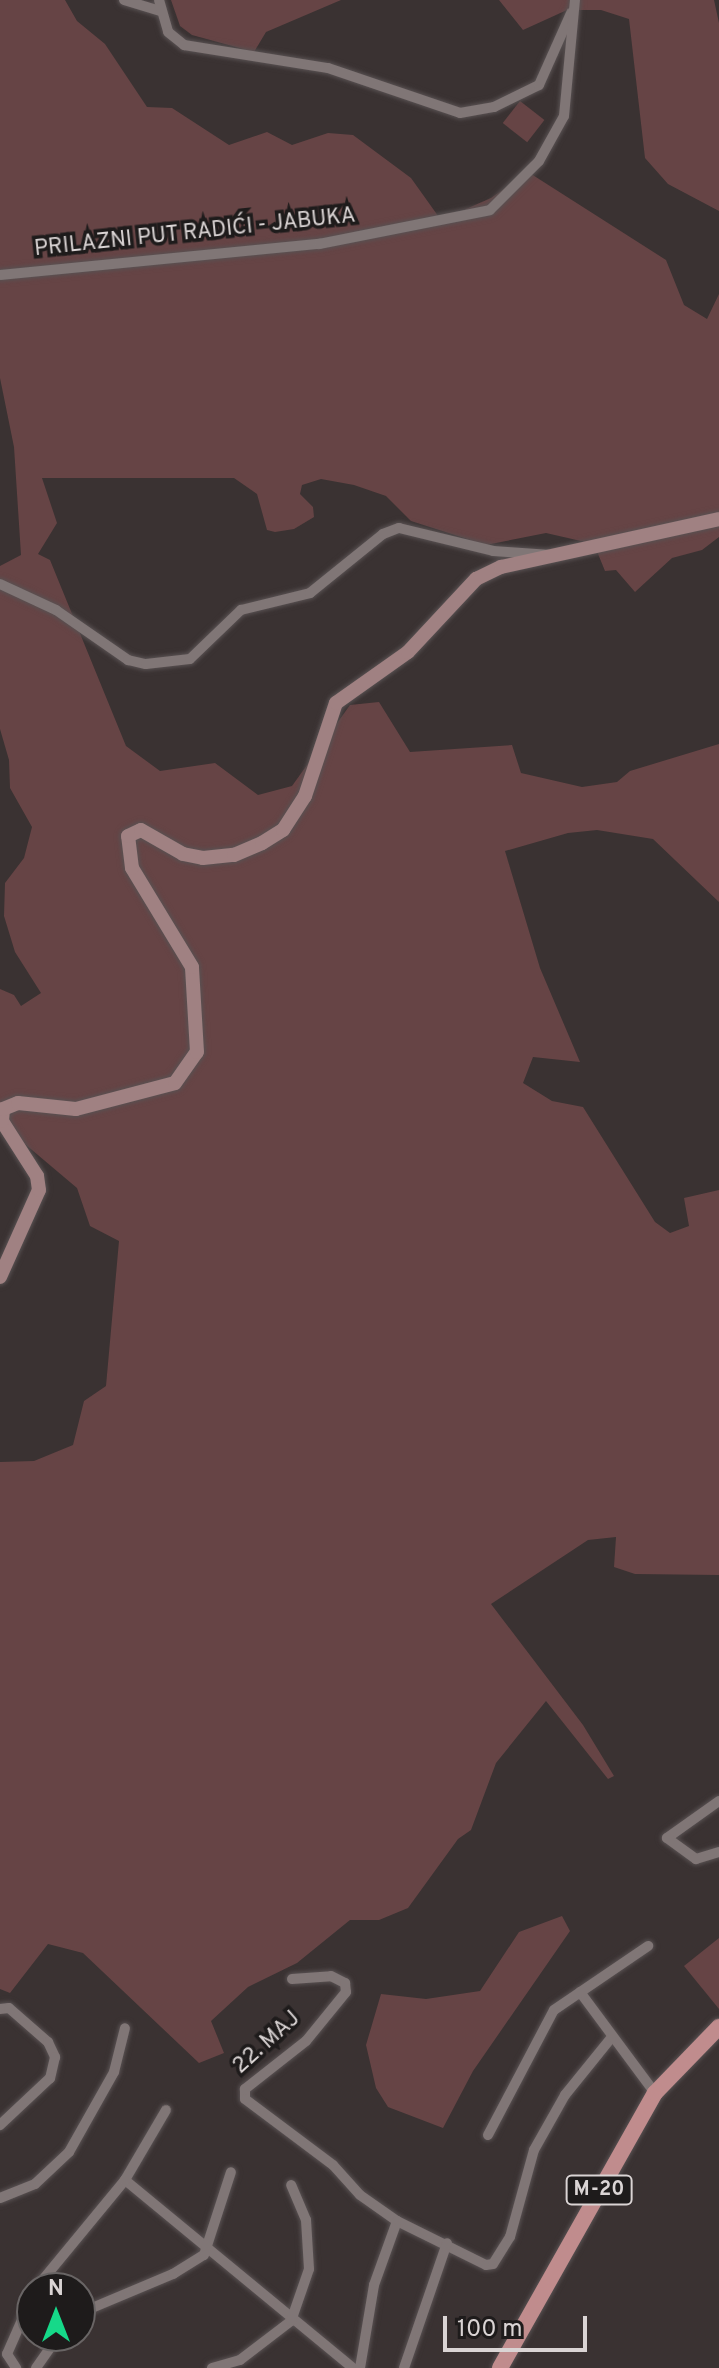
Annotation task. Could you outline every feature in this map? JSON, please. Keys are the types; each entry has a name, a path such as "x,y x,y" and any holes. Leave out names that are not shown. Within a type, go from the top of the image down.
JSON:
{"main road":[{"path":"0,1277 39,1190 37,1176 2,1121 3,1109 18,1103 76,1109 175,1083 197,1052 192,967 132,868 128,836 141,830 169,847 203,858 234,855 262,843 283,830 300,805 339,699 408,652 476,579 501,567 719,519"},
{"name":"M-20","path":"500,2368 655,2093 719,2027"}],"street":[{"path":"124,0 159,5 168,32 184,45 328,68 460,113 494,107 539,85 575,0"},
{"name":"PRILAZNI PUT RADIĆI - JABUKA","path":"0,275 319,244 490,210 539,161 564,116 575,0"},
{"path":"0,584 56,610 128,660 146,664 190,659 241,610 310,593 383,534 399,528 493,551 526,549 556,557"},
{"path":"719,1801 667,1838 696,1859 719,1852"},
{"path":"488,2135 539,2033 554,2010 648,1946"},
{"name":"22. MAJ","path":"292,1979 331,1976 345,1983 346,1992 306,2041 245,2089 245,2099 333,2165 360,2195 397,2221 447,2243 477,2263 493,2264 515,2224 534,2150 565,2095 612,2037"},
{"path":"580,1992 655,2093"},
{"path":"0,2009 9,2008 48,2042 55,2057 50,2078 0,2125"},
{"path":"0,2198 35,2184 69,2152 114,2072 125,2028"},
{"path":"49,2272 125,2180 166,2110"},
{"path":"96,2306 173,2274 207,2250 231,2172"},
{"path":"125,2180 291,2321 353,2368"},
{"path":"212,2368 240,2360 291,2321 309,2269 306,2220 291,2185"},
{"path":"360,2368 374,2285 397,2221"},
{"path":"404,2368 447,2243"},
{"path":"16,2331 4,2356 16,2368"}],"shaded area":[{"path":"0,0 65,0 77,21 105,44 147,107 172,108 229,145 267,132 292,145 328,133 353,135 411,178 441,220 491,198 528,172 666,260 684,305 707,319 719,294 719,537 702,550 672,558 635,592 616,570 605,571 594,544 546,533 486,545 411,521 386,496 354,485 321,479 302,485 300,494 313,507 314,517 294,529 275,532 267,530 257,494 234,478 42,478 57,523 38,554 50,560 126,746 160,771 215,763 258,795 292,786 350,705 379,702 410,752 512,745 521,773 582,787 617,782 630,771 719,744 719,902 653,839 597,830 568,833 505,851 540,968 580,1062 533,1057 523,1083 552,1101 583,1107 655,1222 670,1233 689,1226 684,1198 719,1190 719,1575 635,1574 614,1567 616,1537 588,1540 491,1604 583,1725 614,1776 608,1779 546,1701 496,1763 471,1830 458,1839 408,1908 379,1920 350,1920 297,1963 248,1987 211,2021 224,2053 199,2063 83,1953 48,1944 10,1993 0,1989 0,1462 34,1461 73,1445 84,1401 106,1386 119,1241 90,1226 77,1188 0,1123 0,989 14,995 21,1006 41,993 15,952 4,916 5,883 24,858 32,827 10,788 9,760 0,729 0,566 21,555 14,447 0,378"},
{"path":"171,0 341,0 266,32 254,52 192,35 180,26"},
{"path":"499,0 714,0 719,23 719,211 668,184 645,158 629,19 601,10 567,10 523,30"},
{"path":"520,101 544,120 527,142 503,123"},
{"path":"562,1916 570,1931 473,2071 443,2128 388,2107 376,2088 366,2045 381,1994 426,1999 480,1991 519,1932"},
{"path":"719,1938 719,2009 684,1966"}]}
